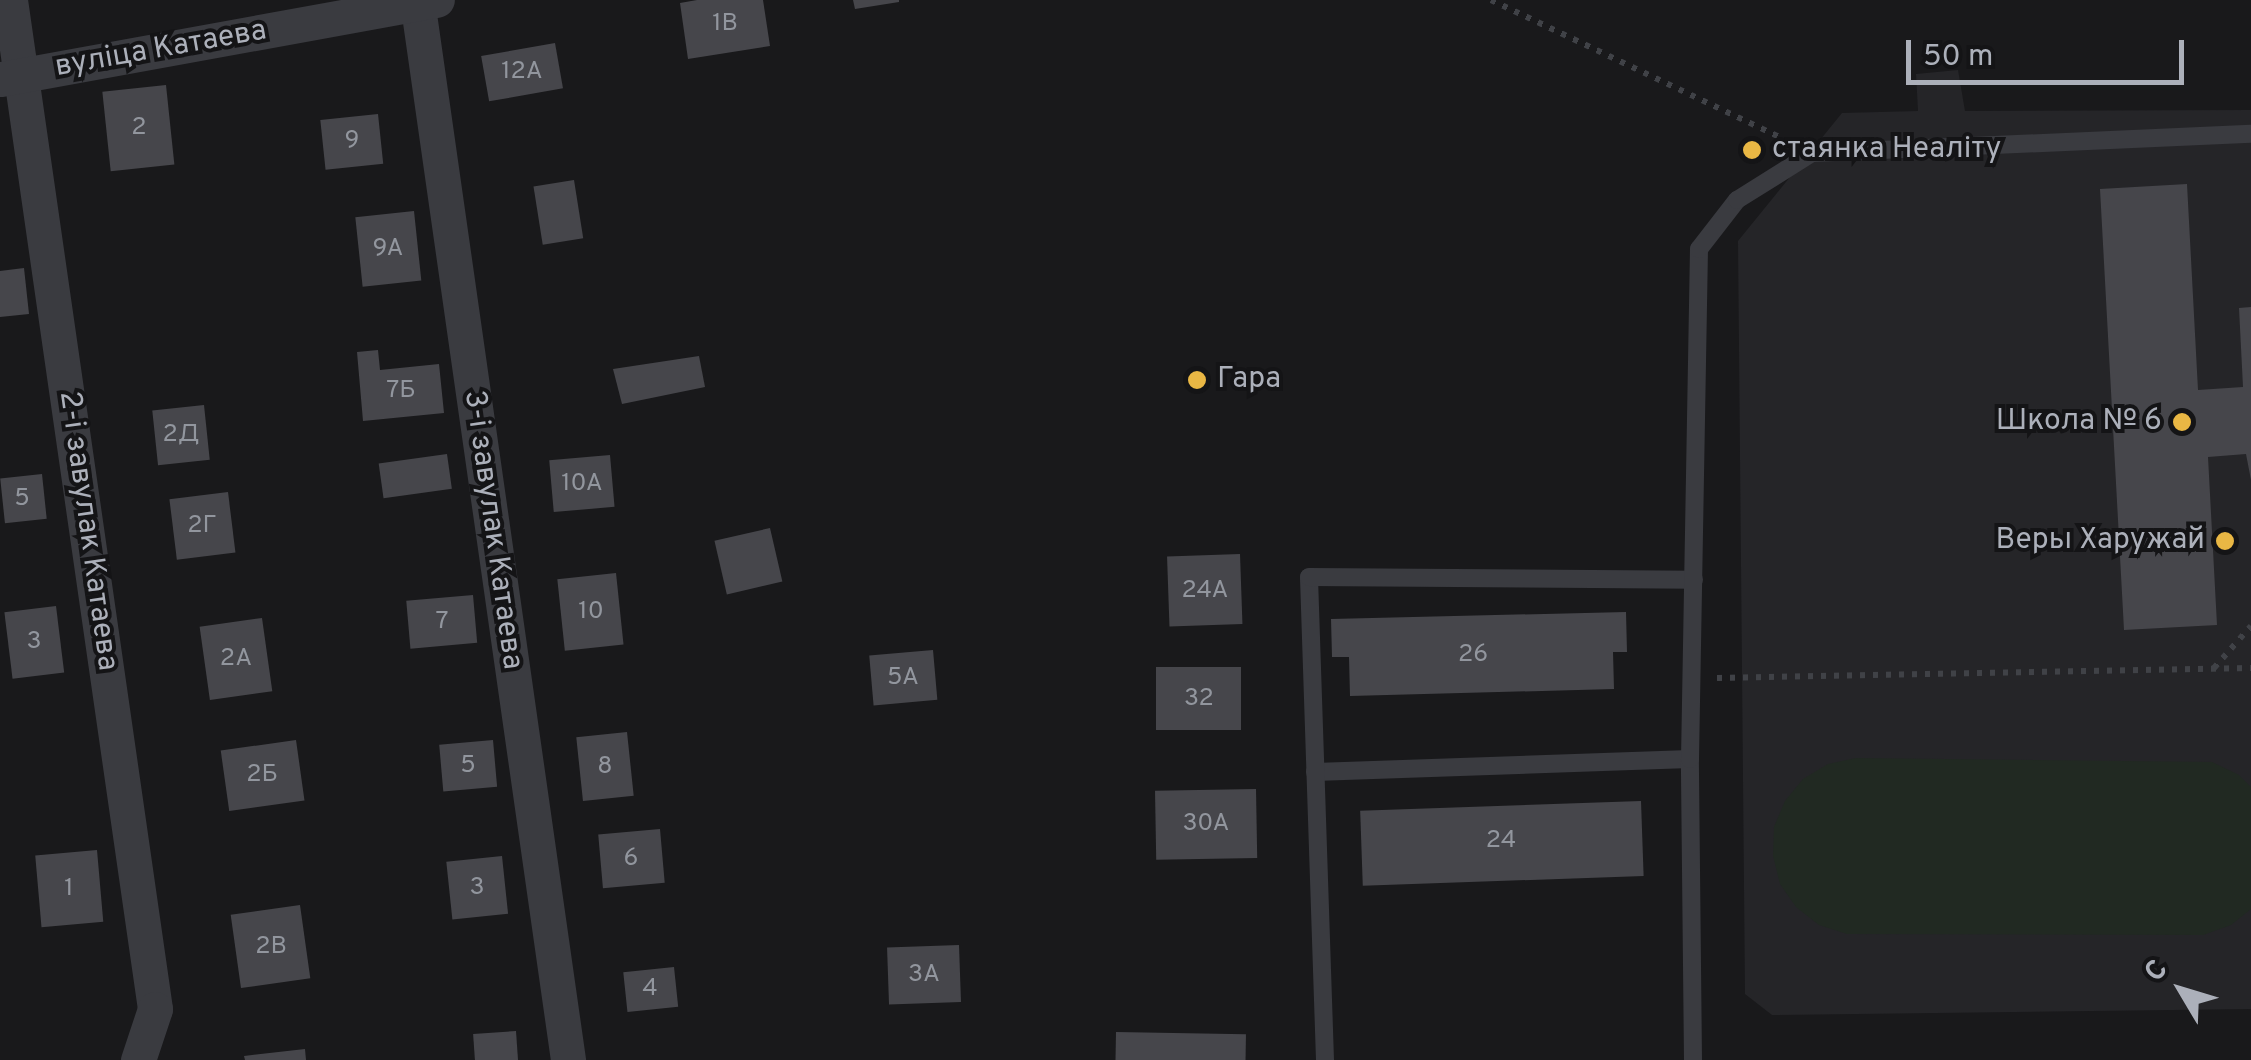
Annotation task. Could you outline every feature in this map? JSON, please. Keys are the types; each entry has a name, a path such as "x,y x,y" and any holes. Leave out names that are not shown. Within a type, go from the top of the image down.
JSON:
{"street":[{"name":"2-і завулак Катаева","path":"10,0 11,77 155,1009 138,1060"},
{"name":"вуліца Катаева","path":"11,77 425,1"},
{"name":"3-і завулак Катаева","path":"425,1 568,1060"}],"lane":[{"path":"1693,1060 1690,759 1699,249 1737,200 1812,153 2251,134"},
{"path":"1326,1060 1309,577 1694,580"},
{"path":"1316,772 1690,759"}],"path":[{"path":"1491,0 1812,153"},
{"path":"2213,669 2251,626"},
{"path":"1693,678 2251,668"}],"shaded area":[{"path":"1958,70 1965,111 2251,110 2251,1009 1772,1015 1745,994 1738,241 1842,113 1918,111 1916,74"},
{"path":"1856,758 2212,762 2239,775 2251,787 2251,909 2231,925 2203,935 1847,934 1819,925 1796,907 1780,884 1773,856 1774,827 1785,801 1803,779 1828,764"}],"building":[{"path":"763,0 770,46 688,59 680,3"},
{"path":"853,0 899,0 899,2 855,9"},
{"path":"555,43 563,88 489,101 481,56"},
{"path":"166,85 174,165 111,171 102,92"},
{"path":"378,114 383,164 326,170 320,120"},
{"path":"574,180 583,238 543,245 534,186"},
{"name":"Школа № 6","path":"2187,184 2198,390 2243,387 2239,308 2251,307 2251,480 2246,454 2208,457 2217,625 2124,630 2100,189"},
{"path":"414,211 421,281 363,287 355,217"},
{"path":"24,268 29,314 0,317 0,271"},
{"path":"378,350 380,370 439,364 444,413 363,421 357,352"},
{"path":"699,356 705,387 622,404 613,369"},
{"path":"204,405 210,460 158,465 152,410"},
{"path":"447,454 452,489 384,498 379,464"},
{"path":"610,455 615,507 554,512 549,460"},
{"path":"42,474 47,519 5,523 0,478"},
{"path":"228,492 235,553 177,560 169,499"},
{"path":"770,528 782,582 727,594 714,541"},
{"path":"1240,554 1242,624 1169,627 1167,557"},
{"path":"616,573 624,645 565,651 557,579"},
{"path":"473,595 477,643 410,649 406,601"},
{"path":"56,606 64,673 13,679 4,612"},
{"path":"1626,612 1627,652 1613,652 1614,689 1350,696 1349,657 1332,657 1331,619"},
{"path":"262,618 272,691 210,700 200,627"},
{"path":"933,650 937,700 874,705 869,656"},
{"path":"1156,667 1241,667 1241,730 1156,730"},
{"path":"627,732 634,796 583,801 576,737"},
{"path":"296,740 304,800 229,811 221,751"},
{"path":"493,740 497,787 443,792 439,745"},
{"path":"1256,789 1257,858 1156,860 1155,791"},
{"path":"1641,801 1644,876 1363,886 1360,811"},
{"path":"660,829 665,883 603,888 598,834"},
{"path":"97,850 103,922 42,927 35,855"},
{"path":"502,856 508,914 452,920 446,862"},
{"path":"300,905 310,978 241,988 231,915"},
{"path":"959,945 961,1002 889,1004 887,948"},
{"path":"674,967 678,1007 627,1012 623,972"},
{"path":"516,1031 518,1060 475,1060 473,1034"},
{"path":"1116,1032 1246,1034 1246,1060 1116,1060"},
{"path":"305,1049 306,1060 245,1060 244,1056"}],"place":[{"name":"стаянка Неаліту","path":"1752,150"},
{"name":"Гара","path":"1197,380"},
{"name":"Школа № 6","path":"2182,422"},
{"name":"Веры Харужай","path":"2225,541"}]}
